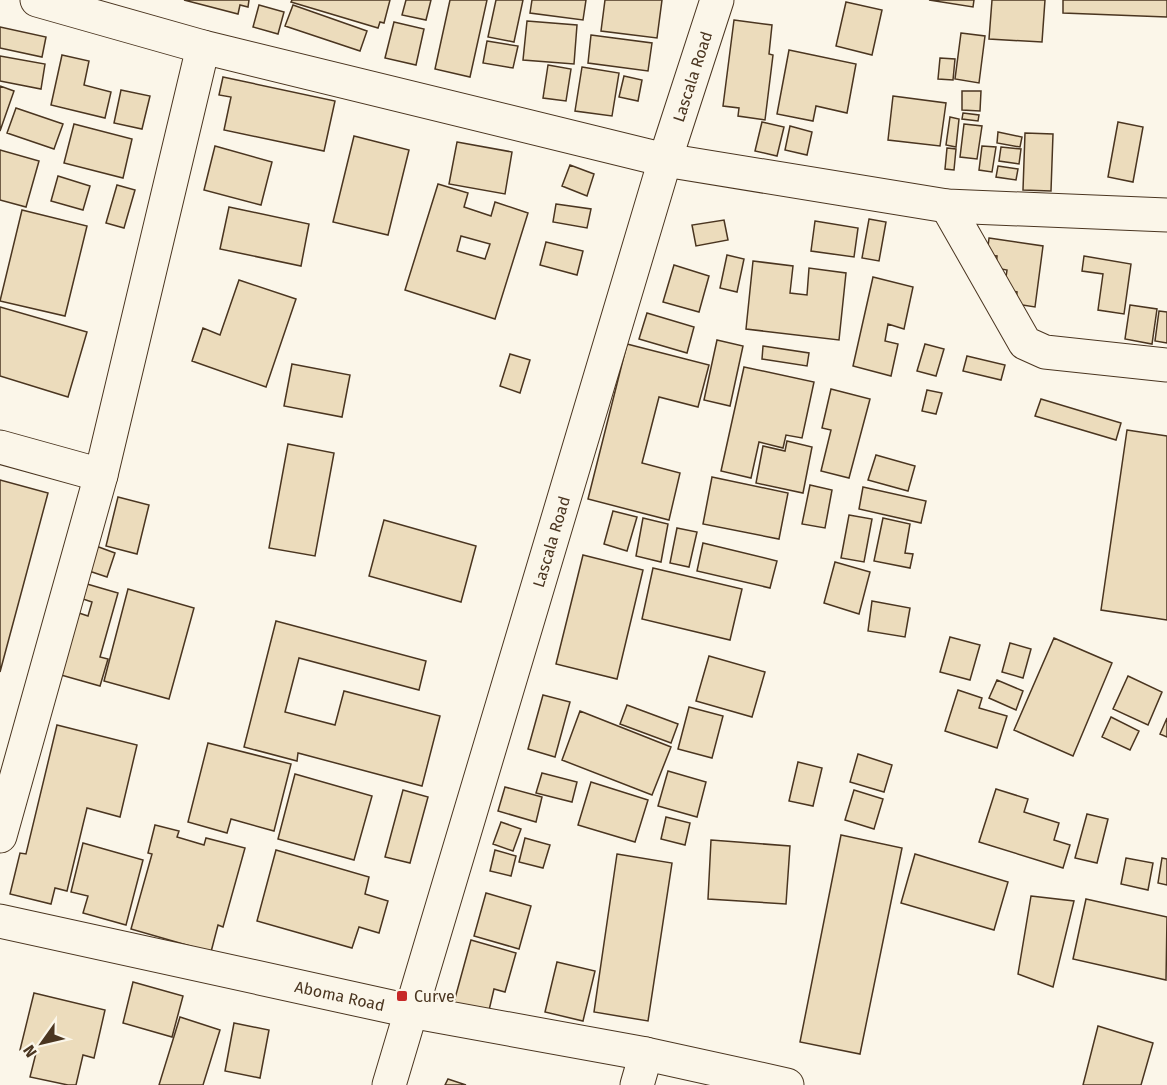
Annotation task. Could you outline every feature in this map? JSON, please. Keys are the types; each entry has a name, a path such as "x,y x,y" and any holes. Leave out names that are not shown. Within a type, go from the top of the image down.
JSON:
{"street":[{"path":"37,0 203,47 665,160 947,206 1167,215"},
{"name":"Lascala Road","path":"390,1085 410,1011 665,160 717,0"},
{"path":"0,836 101,475 203,47"},
{"path":"947,206 1025,343 1045,352 1167,365"},
{"path":"0,447 101,475"},
{"name":"Aboma Road","path":"0,921 410,1011 646,1054 787,1085"},
{"path":"637,1085 646,1054"}],"building":[{"path":"184,0 249,0 248,7 240,5 238,14"},
{"path":"292,0 390,0 384,23 380,22 378,28 291,2"},
{"path":"406,0 431,0 426,20 402,15"},
{"path":"450,0 487,0 470,77 435,69"},
{"path":"496,0 523,0 514,42 488,37"},
{"path":"532,0 586,0 583,20 530,13"},
{"path":"605,0 662,0 657,38 601,31"},
{"path":"929,0 974,0 973,7"},
{"path":"992,0 1045,0 1042,42 989,39"},
{"path":"1063,0 1167,0 1167,17 1063,13"},
{"path":"846,2 882,10 872,55 836,46"},
{"path":"259,5 284,12 278,34 253,27"},
{"path":"293,5 367,31 360,51 285,26"},
{"path":"734,20 772,25 769,54 773,55 765,120 738,116 739,108 723,106"},
{"path":"527,21 577,25 574,64 523,60"},
{"path":"394,22 424,29 416,65 385,58"},
{"path":"0,27 46,37 42,57 0,48"},
{"path":"961,33 985,36 979,83 955,79"},
{"path":"591,35 652,43 648,71 588,63"},
{"path":"487,41 518,46 513,68 483,63"},
{"path":"789,50 856,64 847,113 816,106 813,121 777,114"},
{"path":"62,55 89,61 84,85 111,92 105,118 51,105"},
{"path":"0,56 45,64 41,89 0,81"},
{"path":"940,58 955,59 953,80 938,79"},
{"path":"548,65 571,69 566,101 543,98"},
{"path":"582,67 619,73 612,116 575,111"},
{"path":"624,76 642,80 638,101 619,97"},
{"path":"223,77 335,101 324,151 224,130 231,97 219,95"},
{"path":"0,86 14,91 0,131"},
{"path":"121,90 150,96 142,129 114,123"},
{"path":"962,91 981,91 980,111 962,110"},
{"path":"893,96 946,103 940,146 888,140"},
{"path":"16,108 63,124 54,149 7,133"},
{"path":"963,113 979,115 978,121 962,119"},
{"path":"950,117 959,119 956,147 946,145"},
{"path":"762,122 784,127 777,156 755,151"},
{"path":"1118,122 1143,127 1133,182 1108,177"},
{"path":"74,124 132,139 123,178 64,163"},
{"path":"964,124 982,126 977,159 960,157"},
{"path":"790,126 812,132 807,155 785,150"},
{"path":"998,132 1022,137 1020,147 997,143"},
{"path":"1025,133 1053,134 1051,191 1023,190"},
{"path":"354,136 409,150 388,235 333,222"},
{"path":"457,142 512,152 505,194 449,184"},
{"path":"215,146 272,162 261,205 204,190"},
{"path":"982,146 996,147 992,172 979,170"},
{"path":"1001,147 1021,149 1019,164 999,161"},
{"path":"947,148 956,149 954,170 945,169"},
{"path":"0,150 39,161 26,207 0,200"},
{"path":"570,165 594,174 587,196 562,186"},
{"path":"998,166 1018,169 1016,180 996,177"},
{"path":"58,176 90,186 83,210 51,201"},
{"path":"438,184 468,193 464,207 491,216 495,202 528,213 495,319 405,290","holes":["461,236 490,244 485,259 457,251"]},
{"path":"117,185 135,190 124,228 106,223"},
{"path":"556,204 591,209 587,228 553,222"},
{"path":"229,207 309,224 301,266 220,249"},
{"path":"22,210 87,226 65,316 0,301"},
{"path":"869,219 886,222 879,261 862,258"},
{"path":"724,220 728,240 696,246 692,225"},
{"path":"815,221 858,228 854,257 811,251"},
{"path":"989,238 1043,246 1035,307 1016,304 1017,292 1004,290 1007,270 996,268 997,256 987,255"},
{"path":"546,242 583,251 577,275 540,265"},
{"path":"727,255 744,259 737,292 720,288"},
{"path":"1084,256 1131,264 1124,314 1098,310 1103,274 1082,271"},
{"path":"753,261 793,266 790,293 807,295 809,268 846,273 839,340 746,329"},
{"path":"674,265 709,276 699,312 663,302"},
{"path":"873,277 913,287 904,329 888,324 885,341 898,344 891,376 853,366"},
{"path":"239,280 296,299 266,387 192,361 203,328 220,335"},
{"path":"1130,305 1157,309 1152,344 1125,339"},
{"path":"0,307 87,332 68,397 0,376"},
{"path":"1159,311 1167,312 1167,343 1155,341"},
{"path":"647,313 694,327 687,353 639,339"},
{"path":"717,340 743,346 730,406 704,400"},
{"path":"627,344 709,365 698,407 659,397 642,463 680,473 669,520 588,499"},
{"path":"925,344 944,349 936,376 917,371"},
{"path":"763,346 809,353 807,366 762,359"},
{"path":"510,354 530,360 520,393 500,386"},
{"path":"967,356 1005,365 1001,380 963,371"},
{"path":"292,364 350,375 342,417 284,406"},
{"path":"744,367 814,382 802,438 786,435 783,448 759,442 751,478 721,471"},
{"path":"831,389 870,399 849,478 821,471 831,430 822,428"},
{"path":"927,390 942,393 936,414 922,411"},
{"path":"1041,399 1121,423 1116,440 1035,416"},
{"path":"1127,430 1167,436 1167,620 1101,610"},
{"path":"787,441 812,447 803,493 756,483 763,446 785,451"},
{"path":"288,444 334,453 315,556 269,548"},
{"path":"876,455 915,466 908,491 868,480"},
{"path":"712,477 788,493 779,539 703,524"},
{"path":"0,480 48,493 0,672"},
{"path":"810,485 832,490 825,528 802,524"},
{"path":"863,487 926,501 921,523 859,509"},
{"path":"118,497 149,505 137,554 106,546"},
{"path":"613,511 637,517 627,551 604,544"},
{"path":"849,515 872,519 864,562 841,558"},
{"path":"643,518 668,524 661,562 636,556"},
{"path":"883,518 910,524 905,553 913,554 910,568 874,561"},
{"path":"384,520 476,546 461,602 369,576"},
{"path":"677,528 697,532 689,567 670,563"},
{"path":"703,543 777,561 770,588 697,571"},
{"path":"96,546 115,553 107,577 89,571"},
{"path":"583,555 643,570 617,679 556,664"},
{"path":"835,562 870,572 859,614 824,603"},
{"path":"653,568 742,589 730,640 642,619"},
{"path":"87,584 118,593 100,657 108,659 100,686 61,675 79,613 88,616 92,602 83,599"},
{"path":"128,589 194,608 169,699 104,681"},
{"path":"872,601 910,608 905,637 868,631"},
{"path":"276,621 426,661 419,690 299,658 285,712 335,725 344,691 440,716 422,786 298,753 297,761 244,747"},
{"path":"950,637 980,645 970,680 940,672"},
{"path":"1054,638 1112,663 1073,756 1014,730"},
{"path":"1010,643 1031,649 1023,678 1002,672"},
{"path":"709,656 765,672 752,717 696,701"},
{"path":"1128,676 1162,692 1148,725 1113,709"},
{"path":"997,680 1023,691 1016,710 989,698"},
{"path":"958,690 982,698 979,708 1007,716 997,748 945,731"},
{"path":"543,695 570,702 555,757 528,749"},
{"path":"627,705 678,724 671,743 620,724"},
{"path":"689,707 723,716 712,758 678,749"},
{"path":"580,711 671,747 652,795 562,760"},
{"path":"1111,717 1139,731 1130,750 1102,737"},
{"path":"1167,718 1167,737 1160,734"},
{"path":"57,725 137,745 120,817 87,808 67,891 55,888 51,904 10,894 20,853 26,854"},
{"path":"208,743 291,764 274,831 231,819 227,833 188,822"},
{"path":"858,754 892,765 884,792 850,782"},
{"path":"798,762 822,768 813,806 789,801"},
{"path":"668,771 706,782 697,817 658,806"},
{"path":"542,773 577,782 572,802 536,793"},
{"path":"295,774 372,796 354,860 278,839"},
{"path":"591,782 648,800 635,842 578,825"},
{"path":"505,787 542,797 536,822 498,811"},
{"path":"996,789 1028,799 1024,812 1059,823 1054,840 1070,845 1063,868 979,842"},
{"path":"403,790 428,797 410,863 385,857"},
{"path":"854,790 883,799 874,829 845,820"},
{"path":"1087,814 1108,819 1097,863 1075,858"},
{"path":"666,817 690,823 685,845 661,839"},
{"path":"501,822 521,829 513,851 493,844"},
{"path":"155,825 179,831 177,837 204,845 206,838 245,848 223,927 218,925 211,952 131,929 152,854 148,853"},
{"path":"841,835 902,848 860,1054 800,1042"},
{"path":"525,838 550,845 543,868 519,862"},
{"path":"711,840 790,846 786,904 708,899"},
{"path":"83,843 143,860 126,925 83,913 88,896 71,892"},
{"path":"276,850 369,877 365,894 388,901 379,933 359,927 352,948 257,921"},
{"path":"495,850 516,856 511,876 490,871"},
{"path":"617,854 672,863 648,1021 594,1012"},
{"path":"915,854 1008,882 994,930 901,903"},
{"path":"1126,858 1153,863 1148,890 1121,884"},
{"path":"1162,858 1167,859 1167,885 1158,883"},
{"path":"486,893 531,906 519,949 474,936"},
{"path":"1031,896 1074,901 1053,987 1018,974"},
{"path":"1086,899 1167,917 1166,980 1073,959"},
{"path":"471,940 516,953 505,992 494,989 486,1023 451,1013"},
{"path":"557,962 595,971 583,1021 545,1012"},
{"path":"133,982 183,996 172,1037 123,1023"},
{"path":"34,993 105,1010 94,1058 83,1055 76,1085 30,1077 36,1053 20,1050"},
{"path":"180,1017 220,1030 203,1085 159,1085"},
{"path":"234,1023 269,1030 260,1078 225,1071"},
{"path":"1098,1026 1153,1043 1141,1085 1083,1085"},
{"path":"448,1079 466,1085 445,1085"}],"place":[{"name":"Curve","path":"402,996"}]}
